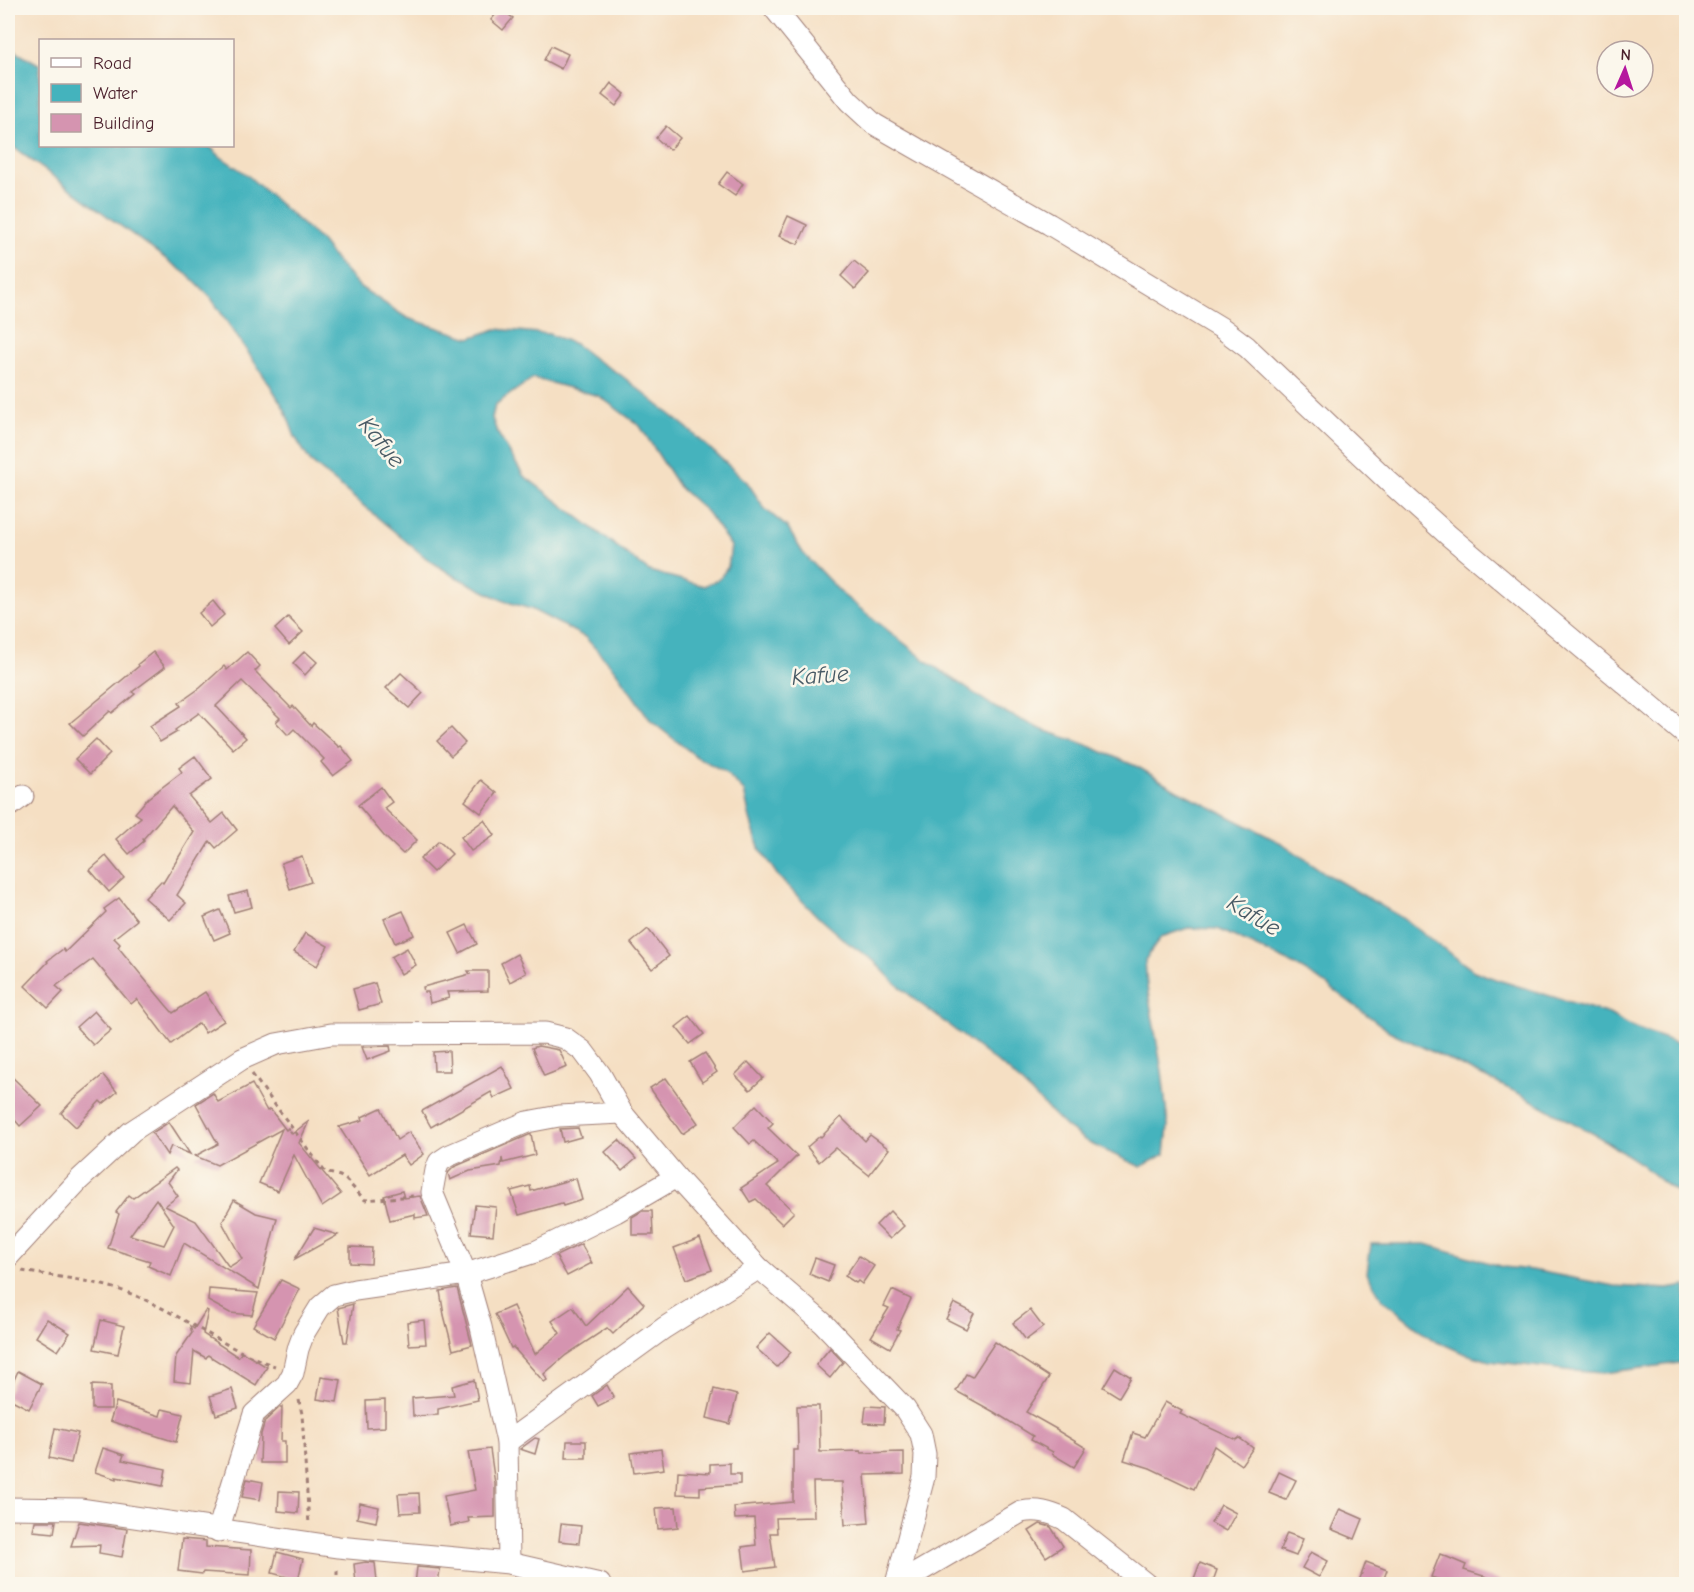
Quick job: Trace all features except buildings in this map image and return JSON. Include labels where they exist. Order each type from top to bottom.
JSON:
[{"type":"street","points":[[774,8],[849,101],[874,124],[1109,260],[1222,328],[1247,347],[1448,535],[1686,735]]},
{"type":"street","points":[[13,1264],[80,1179],[132,1131],[242,1059],[276,1044],[331,1035],[545,1033],[565,1038],[583,1051],[600,1074],[622,1113],[676,1177],[759,1268],[823,1323],[905,1409],[921,1434],[925,1454],[924,1477],[897,1584]]},
{"type":"street","points":[[509,1563],[507,1442],[481,1327],[466,1274],[432,1192],[436,1170],[440,1162],[448,1156],[527,1122],[559,1116],[622,1113]]},
{"type":"street","points":[[218,1531],[254,1414],[290,1378],[304,1333],[320,1307],[334,1295],[466,1274],[535,1252],[578,1232],[676,1177]]},
{"type":"street","points":[[507,1442],[664,1328],[759,1268]]},
{"type":"street","points":[[8,1508],[80,1509],[338,1547],[509,1563],[600,1584]]},
{"type":"street","points":[[897,1584],[1021,1512],[1036,1510],[1049,1512],[1064,1520],[1142,1583]]},
{"type":"path","points":[[242,1059],[319,1166],[325,1172],[346,1180],[361,1198],[369,1201],[432,1192]]},
{"type":"path","points":[[13,1264],[126,1292],[180,1317],[290,1378],[300,1401],[302,1414],[310,1543]]},
{"type":"water","name":"Kafue","points":[[8,46],[39,64],[39,147],[210,147],[246,174],[320,240],[360,287],[407,318],[470,338],[496,329],[549,334],[575,344],[621,375],[686,427],[747,482],[765,509],[787,527],[803,553],[843,595],[928,662],[996,708],[1043,730],[1082,743],[1138,767],[1177,790],[1283,844],[1325,873],[1402,918],[1474,971],[1609,1014],[1632,1027],[1686,1046],[1686,1198],[1663,1183],[1641,1164],[1596,1135],[1522,1095],[1389,1031],[1320,980],[1295,965],[1218,929],[1188,928],[1161,937],[1145,960],[1168,1126],[1165,1154],[1141,1167],[1089,1143],[1066,1127],[1011,1073],[917,1001],[874,961],[844,940],[819,918],[778,876],[759,848],[744,791],[724,771],[697,757],[651,721],[615,670],[585,637],[531,609],[504,601],[452,575],[426,558],[310,461],[295,437],[285,410],[270,385],[211,298],[189,276],[8,143]],"holes":[[[533,378],[599,396],[640,426],[679,487],[707,512],[731,546],[728,567],[719,579],[704,586],[649,571],[523,475],[497,432],[492,418],[495,405]]]},
{"type":"water","points":[[1371,1244],[1426,1244],[1503,1267],[1532,1270],[1614,1286],[1668,1289],[1686,1286],[1686,1362],[1604,1373],[1490,1361],[1463,1353],[1432,1339],[1382,1299],[1367,1273]]}]
